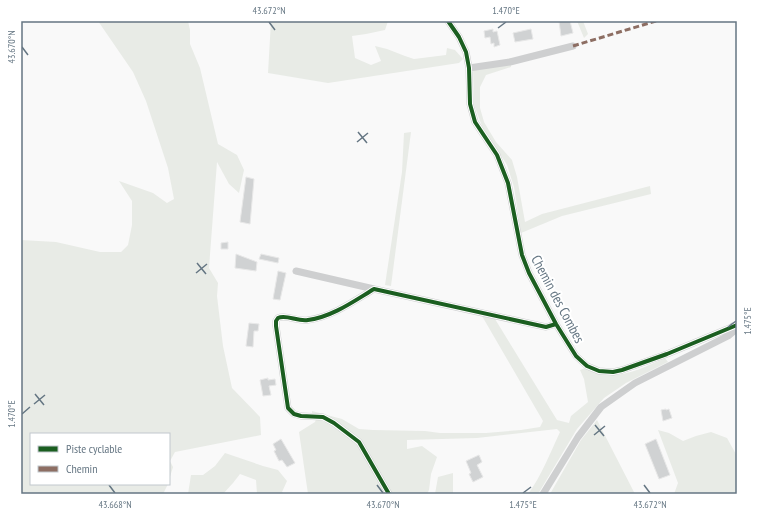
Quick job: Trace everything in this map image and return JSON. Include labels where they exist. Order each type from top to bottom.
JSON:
[{"type":"street","name":"Chemin des Combes","points":[[448,21],[466,52],[469,68],[470,104],[475,122],[503,168],[508,183],[522,255],[529,273],[556,324],[570,347],[581,361],[594,369],[606,372],[622,370],[634,367],[735,326]]},
{"type":"street","points":[[469,68],[510,62],[573,46]]},
{"type":"street","points":[[296,271],[546,327],[556,324]]},
{"type":"street","points":[[374,289],[334,312],[319,318],[299,321],[285,317],[278,318],[276,321],[276,326],[288,408],[294,414],[301,416],[323,417],[334,423],[359,442],[388,494]]},
{"type":"street","points":[[543,494],[578,437],[601,407],[635,383],[728,336],[734,331],[735,326]]},
{"type":"shaded area","points":[[98,21],[188,21],[190,30],[190,44],[200,68],[218,144],[237,155],[244,170],[239,193],[229,184],[217,162],[209,268],[218,283],[217,296],[223,346],[232,388],[260,417],[261,435],[175,452],[170,461],[170,433],[30,433],[30,485],[168,485],[163,494],[21,494],[21,240],[56,242],[100,252],[121,252],[128,245],[132,225],[132,201],[119,181],[153,193],[167,203],[174,199],[168,168],[146,101],[133,72]]},
{"type":"shaded area","points":[[271,21],[388,21],[385,30],[352,36],[355,58],[371,65],[381,61],[375,46],[414,59],[446,55],[447,48],[455,50],[463,59],[459,63],[328,83],[268,73]]},
{"type":"shaded area","points":[[577,21],[583,21],[588,34],[584,38]]},
{"type":"shaded area","points":[[511,58],[511,67],[486,75],[480,87],[480,108],[484,122],[496,142],[512,160],[517,177],[525,222],[542,214],[650,186],[651,194],[562,216],[521,233],[514,187],[507,165],[482,126],[474,105],[473,68]]},
{"type":"shaded area","points":[[411,132],[391,286],[385,285],[402,172],[404,133]]},
{"type":"shaded area","points":[[482,316],[495,319],[557,420],[569,423],[571,416],[588,402],[584,379],[580,370],[585,368],[599,374],[616,375],[625,374],[665,358],[668,362],[626,383],[604,398],[577,429],[538,494],[528,494],[542,472],[560,432],[557,429],[477,438],[407,440],[407,449],[422,446],[437,457],[431,474],[429,490],[427,494],[392,494],[362,441],[312,414],[312,411],[342,419],[359,429],[373,430],[425,431],[440,433],[486,433],[540,427],[543,421]]},
{"type":"shaded area","points":[[316,419],[332,424],[348,436],[363,451],[386,494],[308,494],[299,432],[315,422]]},
{"type":"shaded area","points":[[597,420],[635,494],[550,494],[581,440]]},
{"type":"shaded area","points":[[658,430],[669,433],[683,441],[711,432],[727,438],[737,456],[737,494],[674,494],[678,483]]},
{"type":"shaded area","points":[[225,453],[278,470],[287,481],[282,492],[284,494],[257,494],[256,480],[240,474],[223,494],[188,494],[191,475],[203,475],[215,466]]},
{"type":"shaded area","points":[[170,461],[173,467],[170,477]]},
{"type":"shaded area","points":[[453,473],[453,494],[435,494],[438,477]]},
{"type":"building","points":[[559,21],[570,21],[573,33],[561,36]]},
{"type":"building","points":[[493,29],[493,32],[497,31],[500,45],[494,47],[494,43],[491,44],[490,37],[485,38],[484,31]]},
{"type":"building","points":[[531,29],[533,39],[515,42],[513,33]]},
{"type":"building","points":[[246,177],[254,179],[250,224],[240,222]]},
{"type":"building","points":[[228,242],[228,249],[221,249],[221,243]]},
{"type":"building","points":[[236,254],[257,262],[256,271],[235,268]]},
{"type":"building","points":[[261,254],[279,258],[278,263],[259,259]]},
{"type":"building","points":[[278,271],[286,273],[280,300],[273,299]]},
{"type":"building","points":[[249,323],[259,324],[258,331],[254,331],[253,347],[246,346]]},
{"type":"building","points":[[268,378],[268,380],[275,379],[276,385],[269,386],[271,395],[263,396],[260,380]]},
{"type":"building","points":[[669,409],[672,418],[663,421],[661,410]]},
{"type":"building","points":[[281,439],[295,463],[287,467],[282,460],[279,461],[274,451],[276,450],[273,444]]},
{"type":"building","points":[[656,439],[670,475],[659,479],[645,444]]},
{"type":"building","points":[[479,455],[482,462],[477,465],[483,477],[473,482],[469,474],[471,473],[466,461]]},
{"type":"marked path","points":[[573,46],[656,21]]},
{"type":"cycle path","points":[[448,21],[459,37],[466,52],[469,68],[470,104],[475,122],[497,155],[508,183],[522,255],[529,273],[556,324],[576,356],[587,366],[599,371],[613,372],[667,354],[737,325]]},
{"type":"cycle path","points":[[389,494],[359,442],[334,423],[323,417],[301,416],[294,414],[288,408],[276,326],[276,321],[278,318],[285,317],[304,320],[326,316],[374,289],[546,327],[556,324]]}]
